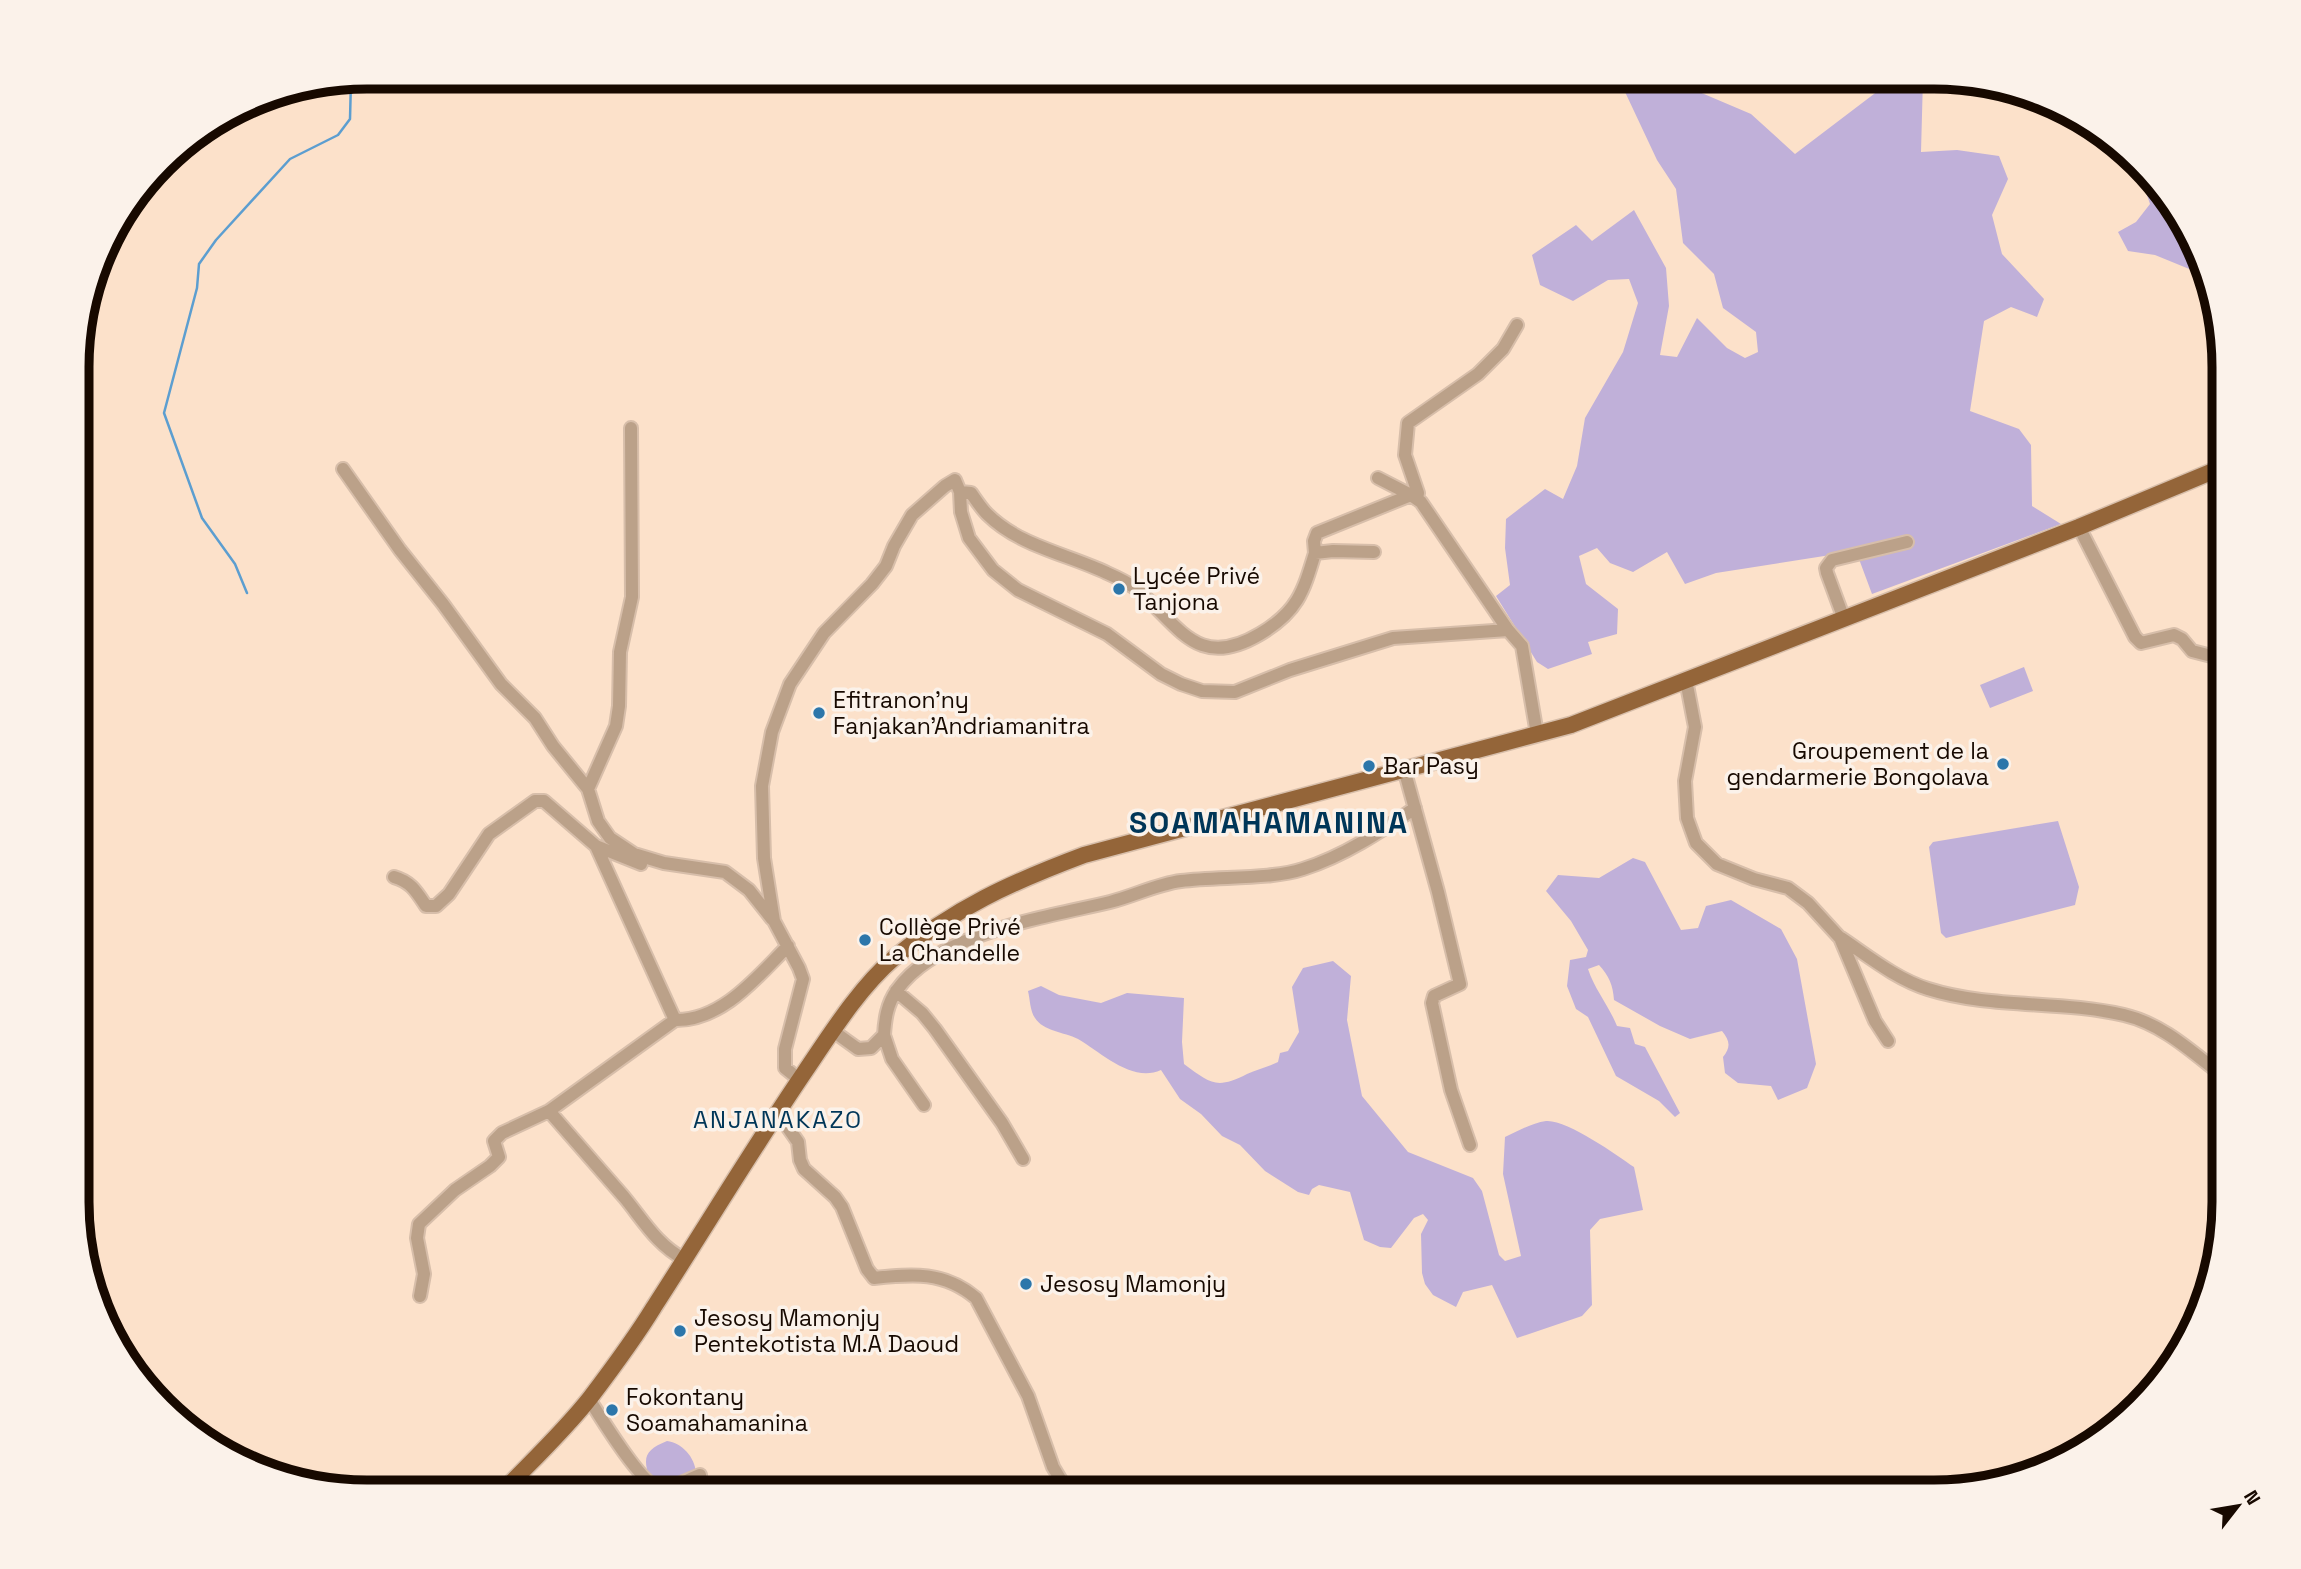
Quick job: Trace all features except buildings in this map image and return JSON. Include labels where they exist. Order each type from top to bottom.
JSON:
[{"type":"main road","points":[[514,1480],[589,1399],[653,1309],[778,1112],[862,993],[893,959],[975,901],[1018,880],[1084,855],[1571,725],[2080,527],[2212,472]]},
{"type":"street","points":[[960,492],[971,493],[988,515],[1025,541],[1104,571],[1133,587],[1186,637],[1209,648],[1227,649],[1242,645],[1268,629],[1297,603],[1315,553],[1314,541],[1317,533],[1414,497],[1418,493],[1405,455],[1408,424],[1478,374],[1503,349],[1517,325]]},
{"type":"street","points":[[588,789],[616,726],[620,652],[632,597],[631,428]]},
{"type":"street","points":[[343,469],[501,684],[535,718],[553,746],[588,789],[598,821],[610,838],[634,854],[664,863],[725,872],[749,890],[774,921],[803,979],[785,1049],[785,1068],[800,1080]]},
{"type":"street","points":[[1378,478],[1414,497],[1435,520],[1508,630],[1522,646],[1537,734]]},
{"type":"street","points":[[774,921],[764,858],[762,786],[772,732],[790,684],[824,633],[873,584],[886,566],[912,515],[955,480],[969,538],[992,570],[1018,590],[1107,634],[1161,674],[1202,691],[1235,692],[1290,670],[1392,638],[1508,630]]},
{"type":"street","points":[[2080,527],[2134,637],[2141,643],[2174,635],[2182,639],[2192,651],[2212,656]]},
{"type":"street","points":[[1844,619],[1827,573],[1826,568],[1832,560],[1907,542]]},
{"type":"street","points":[[1315,553],[1374,552]]},
{"type":"street","points":[[1686,680],[1695,727],[1685,781],[1686,818],[1696,844],[1717,864],[1754,879],[1788,888],[1808,903],[1840,938],[1895,974],[1927,989],[1978,1000],[2126,1015],[2165,1032],[2212,1067]]},
{"type":"street","points":[[1404,769],[1460,984],[1434,996],[1432,1003],[1451,1090],[1470,1144]]},
{"type":"street","points":[[394,877],[414,888],[426,906],[436,906],[449,894],[489,834],[535,801],[544,801],[596,846],[644,865],[664,863]]},
{"type":"street","points":[[924,1105],[892,1059],[884,1035],[885,1017],[896,992],[906,979],[930,961],[961,944],[1023,920],[1116,901],[1178,881],[1303,869],[1359,845],[1415,808]]},
{"type":"street","points":[[596,846],[675,1020]]},
{"type":"street","points":[[1840,938],[1875,1021],[1888,1041]]},
{"type":"street","points":[[420,1296],[424,1273],[417,1238],[419,1224],[455,1190],[499,1157],[494,1141],[502,1133],[549,1111],[675,1020],[700,1017],[744,990],[788,946]]},
{"type":"street","points":[[896,992],[922,1013],[935,1029],[1002,1123],[1023,1159]]},
{"type":"street","points":[[833,1031],[858,1049],[871,1048],[884,1035]]},
{"type":"street","points":[[549,1111],[655,1237],[668,1251],[684,1259]]},
{"type":"street","points":[[778,1112],[798,1142],[804,1169],[835,1196],[842,1208],[867,1269],[874,1278],[935,1276],[966,1289],[976,1298],[1028,1396],[1052,1467],[1060,1480]]},
{"type":"street","points":[[589,1399],[647,1480]]},
{"type":"street","points":[[688,1480],[700,1475]]},
{"type":"shaded area","points":[[1624,89],[1692,89],[1751,114],[1795,154],[1881,89],[1923,89],[1921,152],[1957,150],[1999,156],[2008,179],[1992,215],[2002,254],[2044,299],[2037,317],[2011,307],[1984,321],[1970,411],[2019,429],[2031,445],[2032,506],[2061,524],[1872,594],[1856,551],[1716,573],[1685,584],[1667,552],[1633,572],[1610,563],[1597,548],[1579,556],[1586,584],[1618,609],[1617,634],[1588,642],[1592,654],[1548,669],[1537,662],[1496,596],[1510,585],[1505,548],[1506,519],[1545,489],[1563,499],[1577,466],[1585,418],[1623,352],[1638,303],[1629,279],[1608,280],[1573,301],[1540,285],[1532,255],[1576,225],[1592,241],[1634,210],[1666,268],[1669,306],[1660,355],[1677,357],[1697,318],[1727,348],[1745,358],[1758,352],[1756,332],[1723,308],[1714,274],[1683,243],[1676,189],[1657,160]]},
{"type":"shaded area","points":[[2144,185],[2174,228],[2195,271],[2155,255],[2128,251],[2118,232],[2136,222],[2150,204]]},
{"type":"shaded area","points":[[2024,667],[2033,691],[1990,708],[1980,685]]},
{"type":"shaded area","points":[[2058,821],[2079,887],[2075,905],[1946,938],[1941,933],[1929,847],[1933,842]]},
{"type":"shaded area","points":[[1633,858],[1645,862],[1681,930],[1698,928],[1706,906],[1731,900],[1781,929],[1797,959],[1816,1064],[1807,1088],[1778,1100],[1771,1086],[1738,1083],[1725,1073],[1723,1057],[1728,1044],[1722,1031],[1690,1039],[1660,1026],[1614,1000],[1610,981],[1599,965],[1588,969],[1594,984],[1617,1026],[1630,1028],[1635,1044],[1645,1047],[1680,1113],[1675,1117],[1659,1101],[1616,1076],[1588,1017],[1576,1009],[1567,986],[1570,960],[1586,957],[1588,950],[1571,921],[1546,891],[1558,875],[1599,878]]},
{"type":"shaded area","points":[[1333,961],[1351,976],[1347,1020],[1362,1096],[1408,1152],[1473,1178],[1482,1191],[1499,1255],[1505,1261],[1521,1256],[1503,1174],[1505,1137],[1546,1121],[1555,1122],[1591,1139],[1634,1167],[1643,1210],[1600,1219],[1590,1230],[1592,1305],[1582,1316],[1517,1338],[1492,1285],[1463,1292],[1456,1307],[1433,1295],[1425,1284],[1422,1273],[1421,1234],[1428,1220],[1423,1214],[1414,1218],[1391,1248],[1380,1247],[1364,1240],[1350,1192],[1319,1185],[1312,1189],[1309,1195],[1298,1192],[1265,1171],[1240,1145],[1222,1136],[1201,1114],[1180,1099],[1161,1070],[1139,1073],[1128,1070],[1078,1039],[1043,1026],[1033,1015],[1028,991],[1041,986],[1059,995],[1101,1003],[1127,993],[1184,998],[1184,1064],[1207,1080],[1220,1083],[1278,1062],[1280,1053],[1288,1051],[1299,1032],[1292,987],[1303,968]]},
{"type":"shaded area","points":[[667,1441],[678,1445],[687,1452],[696,1473],[679,1480],[655,1480],[649,1476],[646,1458],[655,1447]]},
{"type":"waterway","points":[[247,593],[235,564],[202,518],[164,413],[197,288],[199,264],[216,240],[290,159],[338,135],[350,119],[351,90]]},
{"type":"place","name":"Lycée Privé Tanjona","points":[[1119,589]]},
{"type":"place","name":"Efitranon'ny Fanjakan'Andriamanitra","points":[[819,713]]},
{"type":"place","name":"Groupement de la gendarmerie Bongolava","points":[[2003,764]]},
{"type":"place","name":"Bar Pasy","points":[[1369,766]]},
{"type":"place","name":"Collège Privé La Chandelle","points":[[865,940]]},
{"type":"place","name":"Jesosy Mamonjy","points":[[1026,1284]]},
{"type":"place","name":"Jesosy Mamonjy Pentekotista M.A Daoud","points":[[680,1331]]},
{"type":"place","name":"Fokontany Soamahamanina","points":[[612,1410]]},
{"type":"district","name":"SOAMAHAMANINA","points":[[1269,822]]},
{"type":"district","name":"ANJANAKAZO","points":[[778,1119]]}]
